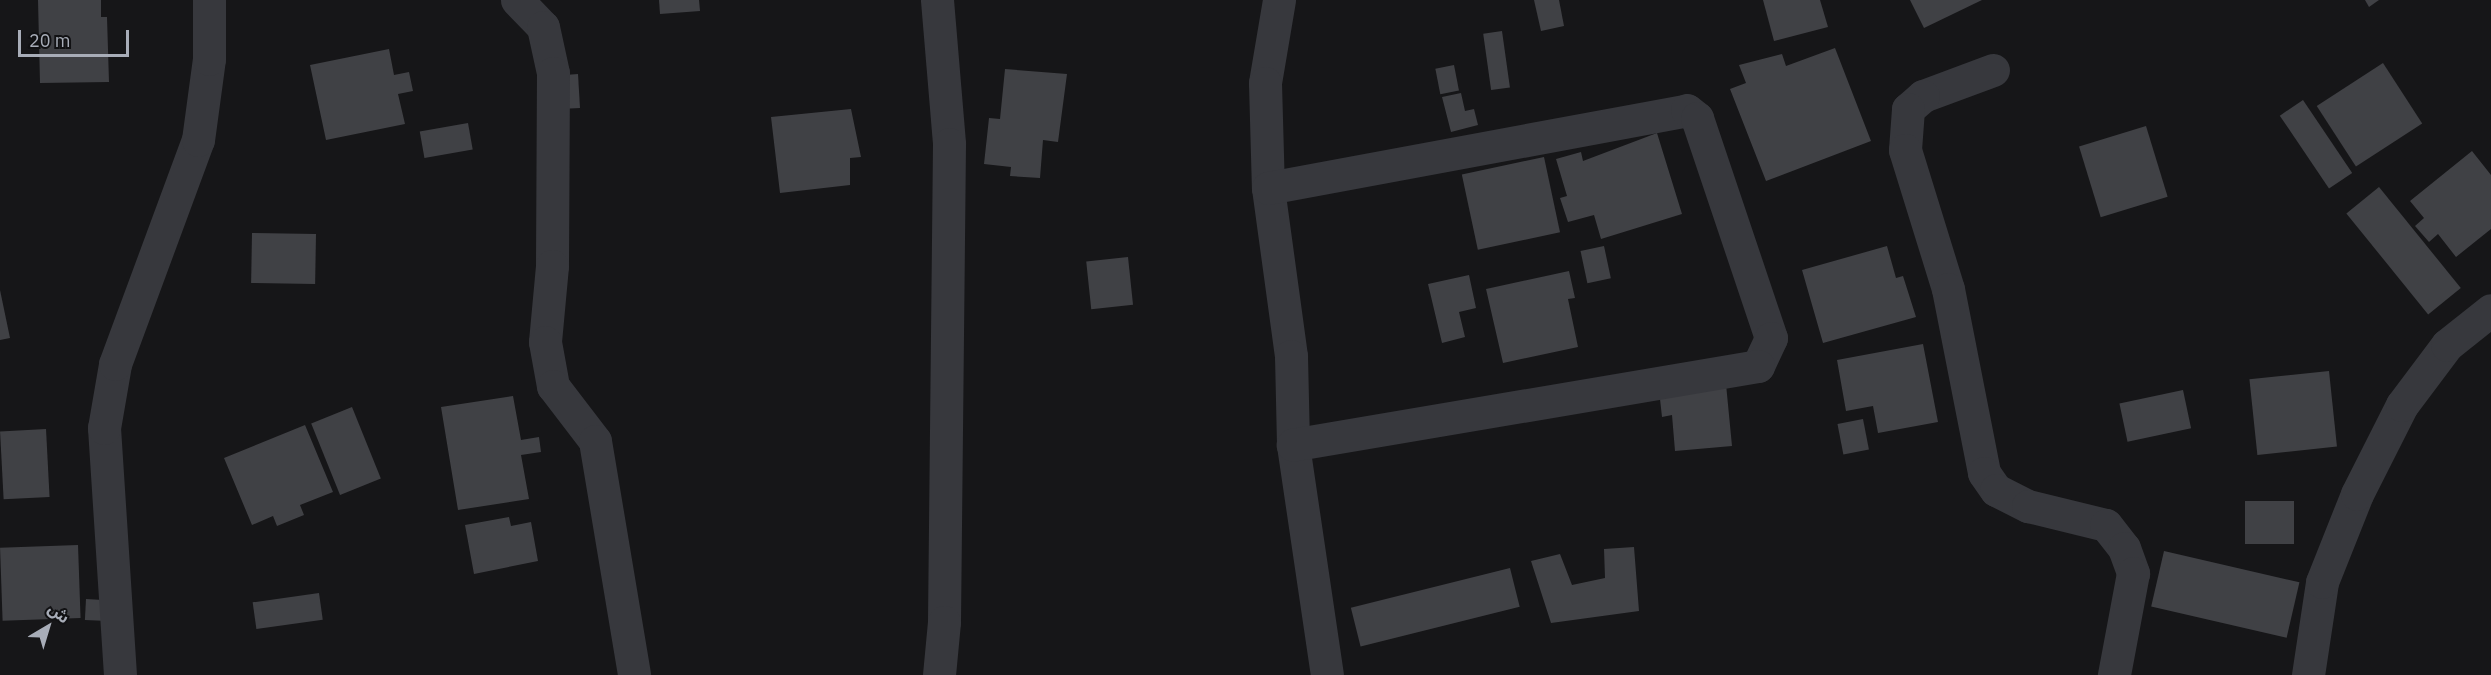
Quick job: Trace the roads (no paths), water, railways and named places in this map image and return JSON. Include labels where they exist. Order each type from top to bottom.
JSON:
[{"type":"street","points":[[120,675],[104,428],[115,364],[198,140],[209,60],[209,0]]},
{"type":"street","points":[[517,0],[543,27],[553,73],[552,266],[545,342],[553,386],[595,441],[634,675]]},
{"type":"street","points":[[937,0],[949,144],[944,622],[939,675]]},
{"type":"street","points":[[1279,0],[1265,83],[1268,188],[1291,356],[1293,445],[1327,675]]},
{"type":"street","points":[[1993,70],[1923,96],[1908,109],[1905,150],[1948,289],[1984,473],[1996,490],[2028,506],[2106,525],[2124,548],[2133,573],[2114,675]]},
{"type":"street","points":[[1268,188],[1687,110],[1697,118],[1771,339],[1758,366],[1293,445]]},
{"type":"street","points":[[2308,675],[2322,582],[2357,494],[2402,405],[2447,345],[2491,310]]}]
